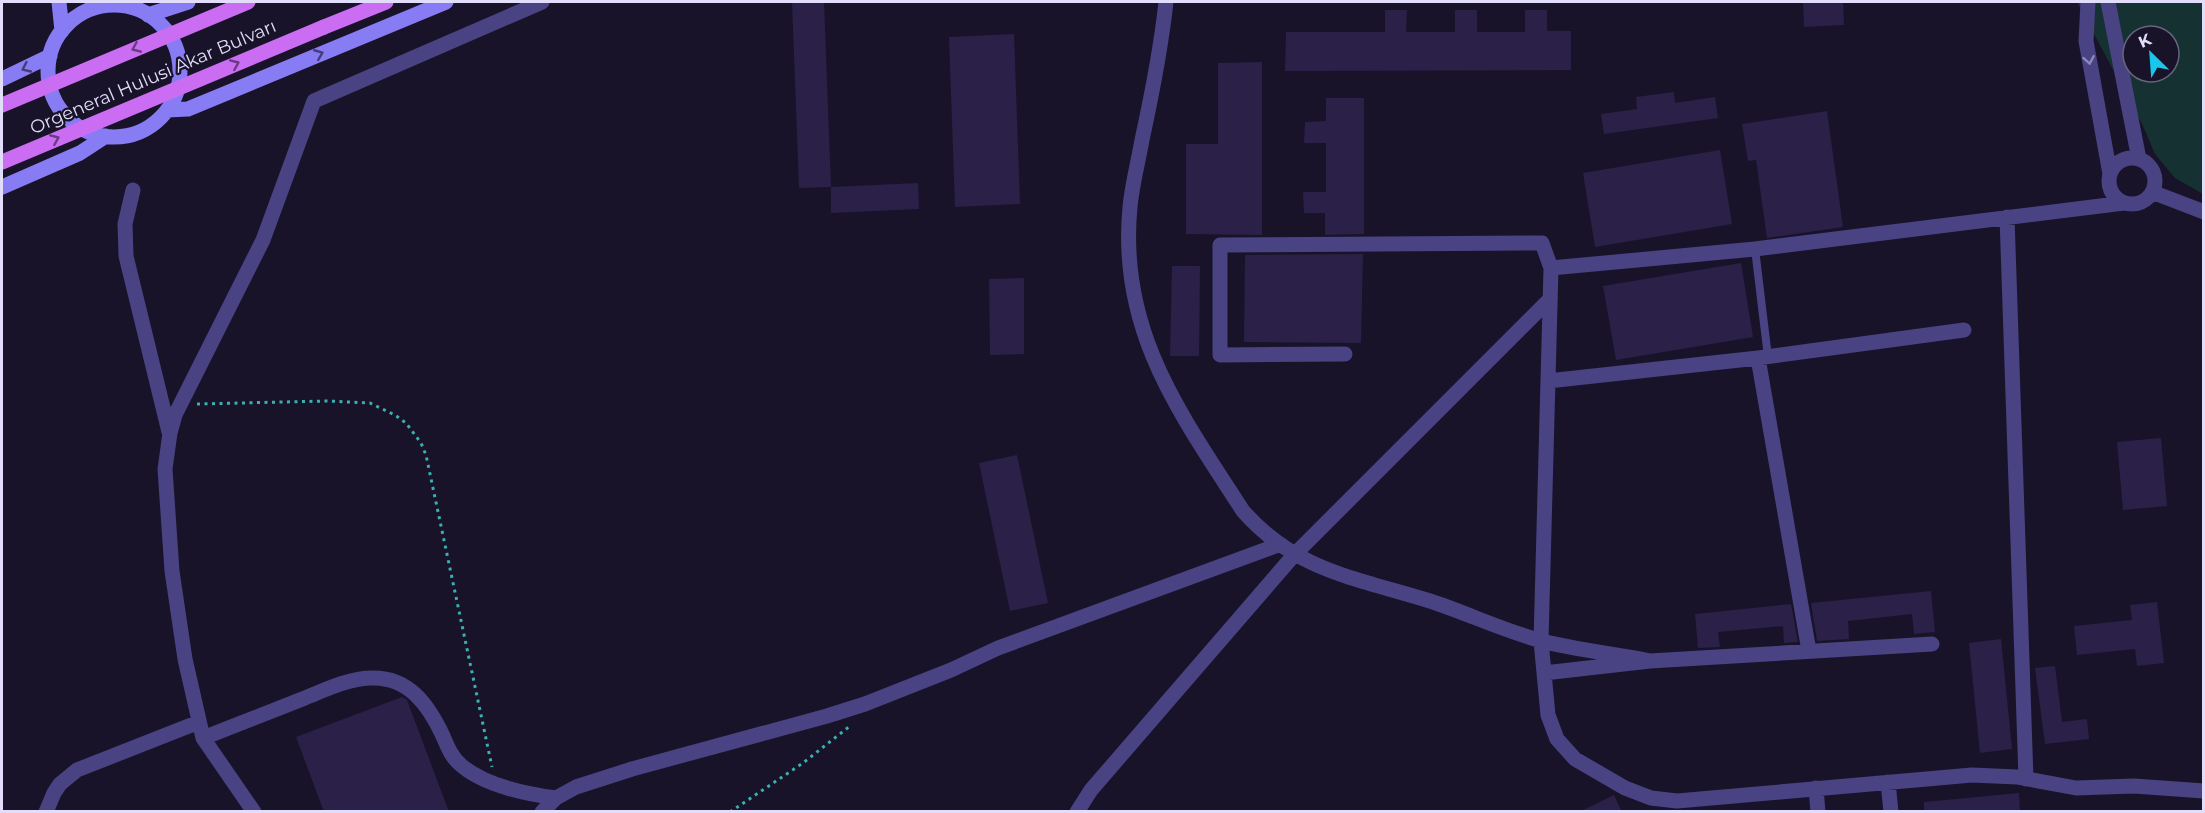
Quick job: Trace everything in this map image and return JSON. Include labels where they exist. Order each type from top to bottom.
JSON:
[{"type":"main road","name":"Orgeneral Hulusi Akar Bulvarı","points":[[2,105],[248,2]]},
{"type":"main road","name":"Orgeneral Hulusi Akar Bulvarı","points":[[2,162],[386,2]]},
{"type":"street","points":[[59,2],[62,31]]},
{"type":"street","points":[[139,8],[168,33],[175,45],[179,58],[178,86],[174,99],[167,110],[146,129],[120,137],[106,136],[80,127],[60,109],[50,84],[50,56],[62,31],[83,14],[95,8],[109,6],[139,8],[188,2]]},
{"type":"street","points":[[167,110],[188,109],[446,2]]},
{"type":"street","points":[[254,812],[203,738],[184,659],[171,562],[165,469],[170,433],[180,405],[263,240],[314,101],[542,2]]},
{"type":"street","points":[[1166,2],[1159,56],[1130,206],[1129,252],[1135,304],[1154,362],[1179,412],[1243,511],[1278,545],[1320,568],[1436,603],[1541,641],[1650,661]]},
{"type":"street","points":[[2088,2],[2086,41],[2110,174]]},
{"type":"street","points":[[2108,2],[2139,159]]},
{"type":"street","points":[[2,79],[50,56]]},
{"type":"street","points":[[2,187],[80,153],[106,136]]},
{"type":"street","points":[[1551,268],[1755,249],[2139,203],[2152,192],[2155,181],[2151,167],[2139,159],[2132,158],[2118,162],[2110,174],[2108,181],[2113,195],[2124,203]]},
{"type":"street","points":[[133,190],[125,224],[126,256],[170,433]]},
{"type":"street","points":[[2152,192],[2204,212]]},
{"type":"street","points":[[2007,217],[2026,779]]},
{"type":"street","points":[[1345,354],[1220,355],[1220,245],[1542,243],[1551,268],[1541,641],[1548,715],[1554,733],[1565,750],[1580,763],[1625,788],[1651,798],[1677,801],[1972,775],[2026,779],[2076,788],[2134,786],[2204,791]]},
{"type":"street","points":[[1077,812],[1091,790],[1294,555],[1550,299]]},
{"type":"street","points":[[1548,381],[1763,358],[1964,330]]},
{"type":"street","points":[[1763,358],[1809,651]]},
{"type":"street","points":[[542,812],[556,798],[576,787],[632,769],[865,704],[951,670],[998,648],[1278,545]]},
{"type":"street","points":[[1544,673],[1650,661],[1932,644]]},
{"type":"street","points":[[203,738],[345,683],[371,678],[384,679],[402,684],[418,695],[454,758],[469,771],[515,791],[556,798]]},
{"type":"street","points":[[46,812],[54,793],[68,776],[77,770],[199,722]]},
{"type":"street","points":[[1888,782],[1891,812]]},
{"type":"street","points":[[1816,789],[1818,812]]},
{"type":"street","points":[[1063,812],[1091,790]]},
{"type":"street","points":[[1664,812],[1677,801]]},
{"type":"lane","points":[[1755,249],[1763,358]]},
{"type":"path","points":[[180,405],[327,401],[370,403],[395,414],[414,433],[426,455],[496,784]]},
{"type":"path","points":[[730,812],[803,763],[855,722]]},
{"type":"green space","points":[[2077,2],[2203,2],[2203,194],[2175,178],[2155,154],[2143,126]]},
{"type":"building","points":[[792,2],[824,2],[831,187],[799,188]]},
{"type":"building","points":[[1803,2],[1843,2],[1844,25],[1804,27]]},
{"type":"building","points":[[1385,10],[1407,10],[1406,32],[1455,32],[1455,10],[1477,10],[1477,32],[1525,32],[1525,10],[1547,10],[1547,31],[1571,31],[1571,70],[1285,71],[1286,32],[1385,32]]},
{"type":"building","points":[[1014,34],[1020,204],[955,207],[949,37]]},
{"type":"building","points":[[1262,62],[1262,235],[1186,234],[1186,144],[1218,144],[1218,63]]},
{"type":"building","points":[[1674,92],[1675,103],[1715,97],[1718,118],[1604,134],[1601,114],[1637,109],[1636,97]]},
{"type":"building","points":[[1326,98],[1364,98],[1364,234],[1325,235],[1325,213],[1304,213],[1303,192],[1326,192],[1326,143],[1304,143],[1305,122],[1326,121]]},
{"type":"building","points":[[1827,111],[1843,227],[1767,238],[1756,160],[1748,161],[1742,124]]},
{"type":"building","points":[[1720,150],[1732,224],[1595,247],[1583,173]]},
{"type":"building","points":[[918,183],[919,209],[831,213],[831,187]]},
{"type":"building","points":[[1363,254],[1361,343],[1244,342],[1245,255]]},
{"type":"building","points":[[1741,263],[1753,337],[1616,360],[1603,286]]},
{"type":"building","points":[[1172,266],[1200,266],[1199,356],[1170,356]]},
{"type":"building","points":[[1024,278],[1024,354],[990,355],[989,279]]},
{"type":"building","points":[[2161,438],[2167,506],[2123,510],[2117,442]]},
{"type":"building","points":[[1017,455],[1048,603],[1010,611],[979,463]]},
{"type":"building","points":[[1931,591],[1935,632],[1914,634],[1912,614],[1848,621],[1849,639],[1817,641],[1811,603]]},
{"type":"building","points":[[2157,602],[2164,663],[2137,666],[2135,649],[2077,655],[2074,626],[2132,620],[2130,605]]},
{"type":"building","points":[[1791,604],[1798,642],[1784,643],[1783,626],[1718,632],[1720,647],[1698,648],[1695,614]]},
{"type":"building","points":[[2001,639],[2012,749],[1980,753],[1969,643]]},
{"type":"building","points":[[2055,666],[2062,722],[2087,719],[2089,739],[2045,744],[2035,668]]},
{"type":"building","points":[[402,697],[407,700],[449,812],[324,812],[296,737]]},
{"type":"building","points":[[2019,793],[2020,812],[1924,812],[1924,802]]},
{"type":"building","points":[[1614,795],[1622,812],[1579,812]]}]
